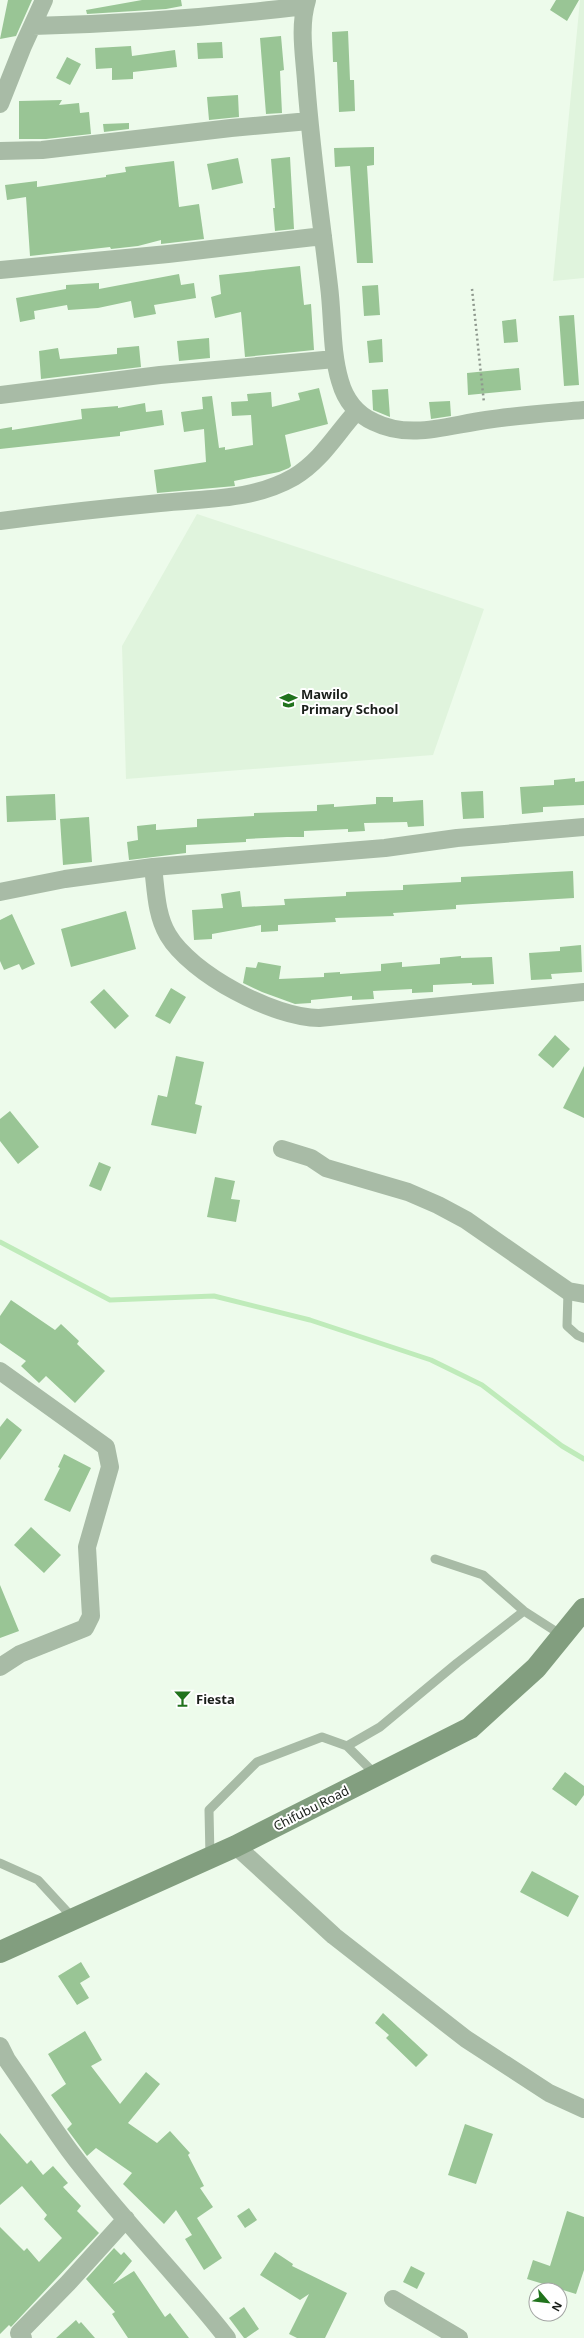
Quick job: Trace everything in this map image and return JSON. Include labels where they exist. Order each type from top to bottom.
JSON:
[{"type":"main road","name":"Chifubu Road","points":[[0,1952],[210,1856],[236,1846],[470,1728],[536,1668],[584,1609]]},
{"type":"street","points":[[0,104],[7,68],[32,26],[44,0]]},
{"type":"street","points":[[32,26],[98,24],[229,15],[306,3],[302,28],[309,121],[323,236],[335,359],[340,382],[356,412],[374,423],[395,429],[412,431],[430,430],[486,420],[584,410]]},
{"type":"street","points":[[0,151],[42,150],[230,128],[309,121]]},
{"type":"street","points":[[0,270],[168,254],[323,236]]},
{"type":"street","points":[[0,395],[160,375],[335,359]]},
{"type":"street","points":[[0,520],[163,503],[219,499],[267,489],[293,478],[308,468],[322,455],[356,412]]},
{"type":"street","points":[[0,892],[65,879],[152,867],[385,848],[457,838],[584,827]]},
{"type":"street","points":[[152,867],[158,912],[168,934],[179,951],[195,966],[221,983],[294,1016],[319,1018],[584,992]]},
{"type":"street","points":[[282,1149],[311,1158],[326,1168],[408,1192],[438,1205],[466,1220],[576,1293]]},
{"type":"street","points":[[0,1371],[106,1447],[110,1467],[87,1547],[91,1616],[85,1628],[20,1654],[0,1667]]},
{"type":"street","points":[[236,1846],[334,1936],[466,2039],[548,2093],[584,2109]]},
{"type":"street","points":[[0,2046],[69,2151],[126,2219],[190,2290],[227,2338]]},
{"type":"street","points":[[19,2336],[126,2219]]},
{"type":"street","points":[[393,2299],[459,2338]]},
{"type":"lane","points":[[576,1293],[567,1326],[577,1335],[584,1338]]},
{"type":"lane","points":[[435,1559],[483,1575],[524,1611],[563,1636]]},
{"type":"lane","points":[[347,1746],[380,1728],[457,1663],[524,1611]]},
{"type":"lane","points":[[210,1856],[210,1810],[257,1762],[322,1737],[347,1746],[376,1775]]},
{"type":"lane","points":[[0,1863],[38,1880],[73,1918]]},
{"type":"path","points":[[472,289],[486,420]]},
{"type":"shaded area","points":[[580,0],[584,0],[584,278],[553,281]]},
{"type":"shaded area","name":"Mawilo Primary School","points":[[197,514],[484,609],[433,755],[126,779],[122,646]]},
{"type":"building","points":[[8,0],[32,0],[16,36],[0,39]]},
{"type":"building","points":[[142,0],[181,0],[182,6],[166,9],[87,14],[86,10]]},
{"type":"building","points":[[556,0],[579,0],[567,21],[550,10]]},
{"type":"building","points":[[348,31],[350,80],[354,80],[355,111],[339,112],[337,62],[333,62],[332,32]]},
{"type":"building","points":[[281,36],[284,70],[280,71],[282,113],[266,114],[260,38]]},
{"type":"building","points":[[222,42],[223,58],[198,59],[197,43]]},
{"type":"building","points":[[131,46],[132,56],[175,50],[177,67],[133,72],[133,79],[112,80],[112,68],[96,69],[95,48]]},
{"type":"building","points":[[67,57],[81,64],[70,85],[56,78]]},
{"type":"building","points":[[238,95],[239,117],[209,120],[207,97]]},
{"type":"building","points":[[62,100],[59,105],[79,103],[80,113],[89,112],[91,134],[46,139],[19,139],[19,101]]},
{"type":"building","points":[[129,123],[129,129],[104,132],[103,124]]},
{"type":"building","points":[[374,147],[374,165],[367,166],[373,263],[357,263],[350,166],[335,167],[334,148]]},
{"type":"building","points":[[290,157],[294,229],[275,231],[273,208],[275,208],[271,159]]},
{"type":"building","points":[[238,158],[243,183],[212,190],[207,164]]},
{"type":"building","points":[[174,161],[179,207],[199,204],[204,239],[161,244],[161,240],[138,246],[111,249],[110,247],[30,256],[26,197],[7,200],[5,185],[37,181],[37,187],[106,177],[106,175],[126,172],[125,167]]},
{"type":"building","points":[[300,266],[304,305],[311,304],[314,350],[245,357],[241,312],[215,318],[211,297],[221,294],[219,275]]},
{"type":"building","points":[[179,274],[181,285],[194,283],[196,298],[154,305],[156,314],[134,318],[131,301],[98,308],[68,310],[67,305],[34,311],[35,319],[20,322],[16,298],[66,289],[66,285],[99,283],[99,289]]},
{"type":"building","points":[[378,285],[380,315],[364,316],[362,286]]},
{"type":"building","points":[[574,315],[579,385],[564,386],[559,316]]},
{"type":"building","points":[[516,319],[518,342],[504,343],[502,321]]},
{"type":"building","points":[[209,338],[210,358],[179,361],[177,341]]},
{"type":"building","points":[[382,339],[383,362],[369,363],[367,341]]},
{"type":"building","points":[[139,346],[141,367],[41,379],[39,351],[58,348],[60,359],[117,354],[117,348]]},
{"type":"building","points":[[519,368],[521,390],[468,395],[467,373]]},
{"type":"building","points":[[319,388],[328,424],[285,435],[291,466],[289,468],[279,472],[234,481],[235,486],[157,493],[154,470],[206,462],[204,429],[184,432],[181,412],[203,409],[202,397],[212,396],[219,448],[225,447],[225,450],[253,445],[251,415],[232,416],[231,402],[248,401],[247,394],[271,392],[272,407],[300,400],[298,393]]},
{"type":"building","points":[[388,389],[390,417],[373,410],[372,390]]},
{"type":"building","points":[[450,401],[451,416],[431,419],[429,402]]},
{"type":"building","points":[[145,403],[146,412],[162,410],[164,425],[120,432],[120,436],[0,449],[0,429],[12,427],[12,430],[82,419],[81,409],[118,406],[118,408]]},
{"type":"building","points":[[575,778],[575,782],[584,781],[584,805],[543,807],[543,812],[522,814],[520,787],[554,785],[554,780]]},
{"type":"building","points":[[483,791],[484,818],[463,819],[461,792]]},
{"type":"building","points":[[55,794],[56,820],[7,822],[6,796]]},
{"type":"building","points":[[376,797],[393,797],[393,802],[423,800],[424,826],[408,827],[407,822],[364,823],[365,831],[348,832],[348,829],[304,831],[304,837],[246,839],[246,842],[186,845],[186,853],[129,860],[127,842],[138,840],[137,826],[156,824],[156,830],[197,827],[197,819],[254,816],[254,813],[317,811],[317,805],[334,804],[334,807],[376,804]]},
{"type":"building","points":[[89,817],[92,862],[63,865],[60,819]]},
{"type":"building","points":[[573,871],[574,898],[456,905],[456,909],[393,913],[394,916],[335,918],[336,922],[278,925],[278,931],[261,932],[261,925],[212,934],[212,939],[194,940],[192,910],[223,908],[221,894],[240,891],[242,907],[285,905],[284,899],[346,896],[346,892],[403,890],[403,885],[461,882],[461,877]]},
{"type":"building","points":[[126,911],[136,949],[71,967],[61,929]]},
{"type":"building","points":[[12,914],[35,964],[22,970],[19,964],[4,970],[0,961],[0,920]]},
{"type":"building","points":[[581,945],[582,972],[551,974],[552,979],[531,980],[529,953],[560,951],[560,947]]},
{"type":"building","points":[[461,956],[461,958],[492,957],[494,984],[472,985],[472,983],[433,985],[433,992],[412,993],[412,989],[373,991],[374,999],[352,1000],[352,996],[311,1000],[311,1003],[295,1004],[262,992],[243,983],[246,967],[256,968],[258,962],[281,966],[279,979],[324,977],[324,973],[340,972],[340,974],[381,971],[381,964],[402,962],[402,967],[440,964],[440,958]]},
{"type":"building","points":[[171,988],[186,997],[170,1024],[155,1016]]},
{"type":"building","points":[[104,989],[129,1016],[115,1029],[90,1002]]},
{"type":"building","points":[[555,1035],[570,1049],[553,1068],[538,1055]]},
{"type":"building","points":[[176,1056],[204,1062],[195,1104],[202,1106],[196,1134],[151,1125],[158,1095],[167,1097]]},
{"type":"building","points":[[584,1066],[584,1118],[563,1108]]},
{"type":"building","points":[[10,1111],[39,1147],[18,1164],[0,1141],[0,1119]]},
{"type":"building","points":[[99,1162],[111,1167],[101,1191],[89,1186]]},
{"type":"building","points":[[215,1177],[235,1181],[231,1199],[240,1200],[236,1222],[207,1217]]},
{"type":"building","points":[[11,1300],[55,1330],[61,1324],[79,1341],[77,1344],[105,1371],[75,1403],[46,1376],[39,1383],[21,1366],[26,1361],[0,1343],[0,1316]]},
{"type":"building","points":[[7,1418],[22,1430],[0,1460],[0,1427]]},
{"type":"building","points":[[64,1454],[91,1468],[70,1512],[44,1500],[60,1468],[58,1467]]},
{"type":"building","points":[[31,1527],[61,1555],[44,1573],[14,1545]]},
{"type":"building","points":[[0,1585],[19,1631],[0,1638]]},
{"type":"building","points":[[565,1772],[584,1786],[584,1795],[576,1806],[552,1789]]},
{"type":"building","points":[[532,1871],[579,1896],[568,1917],[520,1892]]},
{"type":"building","points":[[81,1962],[90,1977],[80,1983],[89,1998],[77,2005],[58,1976]]},
{"type":"building","points":[[383,2013],[428,2055],[416,2067],[386,2038],[389,2035],[375,2023]]},
{"type":"building","points":[[85,2031],[102,2060],[91,2066],[120,2104],[146,2072],[160,2084],[128,2123],[157,2143],[170,2131],[190,2153],[188,2155],[204,2186],[200,2188],[213,2207],[197,2218],[222,2258],[204,2270],[185,2239],[192,2235],[176,2210],[164,2224],[123,2184],[132,2173],[96,2148],[87,2156],[67,2129],[72,2124],[51,2095],[66,2084],[48,2054]]},
{"type":"building","points":[[465,2124],[493,2134],[476,2184],[448,2175]]},
{"type":"building","points":[[0,2133],[27,2164],[31,2160],[43,2175],[53,2166],[68,2183],[63,2187],[81,2206],[77,2211],[99,2233],[11,2327],[9,2325],[0,2334],[0,2227],[24,2251],[27,2248],[39,2262],[62,2238],[44,2219],[47,2215],[22,2186],[0,2205]]},
{"type":"building","points":[[249,2208],[257,2220],[245,2228],[237,2216]]},
{"type":"building","points":[[567,2211],[584,2217],[584,2270],[576,2294],[568,2292],[568,2282],[537,2282],[527,2279],[533,2260],[550,2266]]},
{"type":"building","points":[[114,2248],[121,2255],[124,2252],[132,2261],[113,2284],[134,2271],[165,2317],[170,2313],[189,2338],[128,2338],[112,2314],[115,2312],[86,2279]]},
{"type":"building","points":[[275,2252],[293,2264],[292,2266],[347,2293],[325,2338],[297,2338],[289,2334],[309,2294],[300,2300],[260,2275]]},
{"type":"building","points":[[411,2266],[425,2273],[417,2289],[403,2282]]},
{"type":"building","points":[[244,2307],[259,2329],[246,2338],[244,2338],[229,2318]]},
{"type":"building","points":[[76,2320],[79,2324],[81,2322],[95,2338],[56,2338]]},
{"type":"waterway","points":[[0,1242],[110,1300],[214,1296],[310,1320],[431,1360],[482,1385],[562,1446],[584,1459]]},
{"type":"place","name":"Mawilo Primary School","points":[[288,701]]},
{"type":"place","name":"Fiesta","points":[[183,1699]]}]
